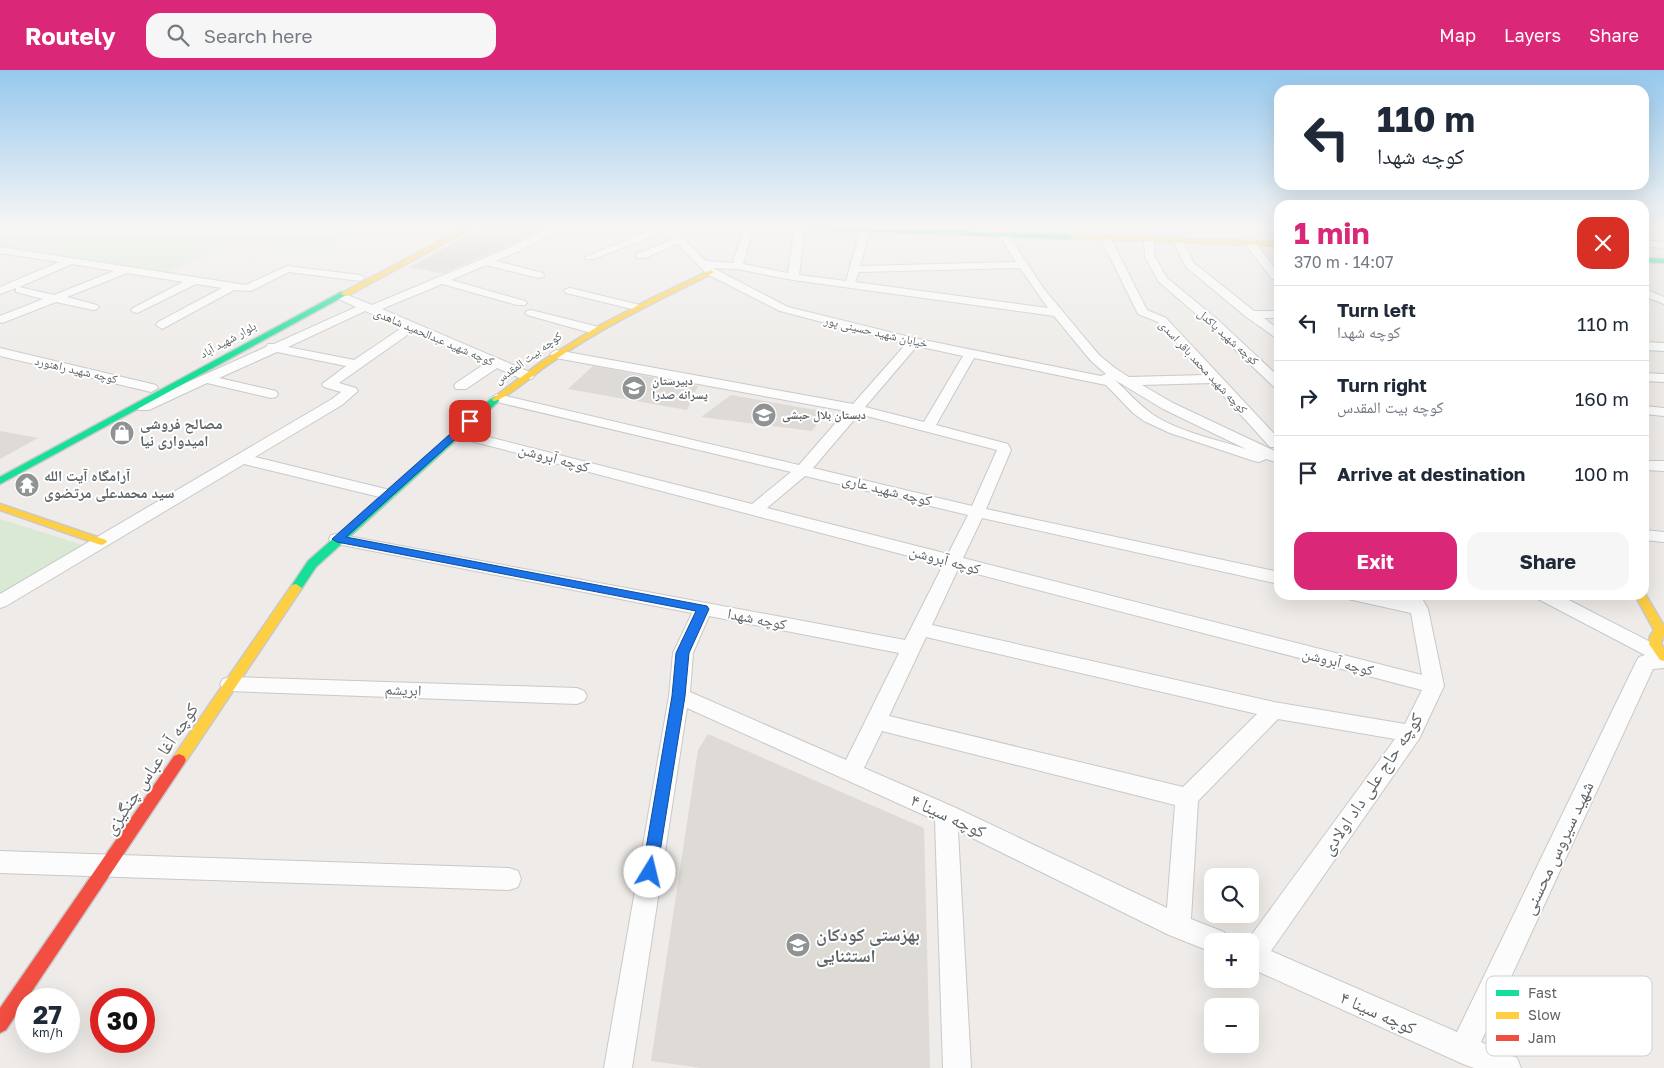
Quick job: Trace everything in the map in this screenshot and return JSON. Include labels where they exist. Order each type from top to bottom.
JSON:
[{"type":"main road","name":"بلوار شهید آباد","points":[[0,470],[368,274]]},
{"type":"main road","name":"بلوار شهید آباد","points":[[0,481],[383,274]]},
{"type":"main road","name":"کوچه بیت المقدس","points":[[337,539],[497,398],[556,354],[595,330],[697,274]]},
{"type":"main road","points":[[0,506],[102,542]]},
{"type":"main road","name":"کوچه آغا عباس چنگیزی","points":[[0,1024],[312,564],[337,539]]},
{"type":"main road","points":[[1644,600],[1660,632],[1655,644],[1664,657]]},
{"type":"street","points":[[0,291],[41,274]]},
{"type":"street","points":[[2,319],[114,274]]},
{"type":"street","points":[[155,274],[247,288],[278,274]]},
{"type":"street","points":[[325,274],[360,278]]},
{"type":"street","points":[[100,426],[273,348],[367,308],[456,274]]},
{"type":"street","points":[[533,274],[539,275]]},
{"type":"street","name":"خیابان شهید حسینی پور","points":[[717,274],[784,310],[914,342],[1109,382]]},
{"type":"street","points":[[776,274],[1060,313]]},
{"type":"street","points":[[850,285],[853,274]]},
{"type":"street","points":[[1027,274],[1095,358],[1109,382],[1138,410],[1149,418],[1184,434],[1274,463]]},
{"type":"street","name":"کوچه شهید محمد باقر اسدی","points":[[1123,274],[1142,312],[1162,320],[1274,441]]},
{"type":"street","name":"کوچه شهید پاکدل","points":[[1159,274],[1163,280],[1214,323],[1274,379]]},
{"type":"street","points":[[1200,274],[1274,332]]},
{"type":"street","points":[[137,310],[196,280]]},
{"type":"street","points":[[441,280],[521,303]]},
{"type":"street","points":[[162,324],[234,286]]},
{"type":"street","points":[[20,290],[93,307]]},
{"type":"street","points":[[570,291],[636,308]]},
{"type":"street","points":[[1649,296],[1664,293]]},
{"type":"street","name":"کوچه شهید عبدالحمید شاهدی","points":[[341,296],[527,376]]},
{"type":"street","points":[[1649,298],[1664,302]]},
{"type":"street","points":[[531,313],[595,330]]},
{"type":"street","points":[[1249,314],[1274,315]]},
{"type":"street","points":[[0,602],[244,459],[351,391],[329,384],[411,327]]},
{"type":"street","points":[[755,510],[803,470],[914,342]]},
{"type":"street","points":[[252,343],[358,365]]},
{"type":"street","points":[[1649,346],[1664,347]]},
{"type":"street","name":"کوچه شهید راهنورد","points":[[0,352],[151,388]]},
{"type":"street","points":[[928,427],[972,353]]},
{"type":"street","points":[[556,354],[856,409],[1003,447],[1004,450],[977,512],[851,772]]},
{"type":"street","points":[[1095,358],[1124,381],[1168,406],[1274,456]]},
{"type":"street","points":[[461,386],[495,363]]},
{"type":"street","points":[[1649,377],[1664,378]]},
{"type":"street","points":[[206,379],[271,394]]},
{"type":"street","points":[[1124,381],[1215,379]]},
{"type":"street","name":"کوچه شهید عاری","points":[[497,398],[977,512],[1274,577]]},
{"type":"street","points":[[1649,410],[1664,412]]},
{"type":"street","name":"کوچه آبروشن","points":[[457,433],[1434,686]]},
{"type":"street","points":[[1246,442],[1274,444]]},
{"type":"street","points":[[244,459],[388,494]]},
{"type":"street","points":[[1649,466],[1664,466]]},
{"type":"street","points":[[1649,536],[1664,537]]},
{"type":"street","name":"کوچه شهدا","points":[[337,539],[911,648]]},
{"type":"street","points":[[1398,600],[1415,602],[1434,686]]},
{"type":"street","points":[[1554,600],[1664,657]]},
{"type":"street","points":[[618,1068],[679,696],[683,653],[703,609]]},
{"type":"street","points":[[1578,612],[1622,628],[1660,632]]},
{"type":"street","points":[[920,628],[1274,710],[1411,733]]},
{"type":"street","name":"شهید سیروس محسنی","points":[[1498,976],[1646,662],[1664,662]]},
{"type":"street","name":"ابریشم","points":[[230,684],[577,696]]},
{"type":"street","name":"کوچه حاج علی داد اولادی","points":[[1259,945],[1411,733],[1434,686]]},
{"type":"street","name":"کوچه سینا ۴","points":[[679,696],[946,814],[1178,926],[1204,936]]},
{"type":"street","points":[[1178,926],[1187,798],[1274,710]]},
{"type":"street","points":[[876,721],[1187,798]]},
{"type":"street","points":[[946,814],[957,1068]]},
{"type":"street","points":[[0,862],[509,879]]},
{"type":"street","name":"کوچه سینا ۴","points":[[1259,960],[1506,1068]]},
{"type":"street","name":"شهید سیروس محسنی","points":[[1463,1050],[1486,1001]]},
{"type":"shaded area","name":"دبیرستان پسرانه صدرا","points":[[593,366],[698,386],[687,410],[568,389]]},
{"type":"shaded area","name":"دبستان بلال حبشی","points":[[731,395],[827,412],[812,431],[701,417]]},
{"type":"shaded area","points":[[0,431],[38,438],[0,459]]},
{"type":"shaded area","name":"بهزستی کودکان استثنایی","points":[[708,734],[924,828],[930,1068],[701,1068],[651,1061],[698,750]]},
{"type":"green space","points":[[0,519],[83,545],[0,596]]},
{"type":"traffic: fast","points":[[0,481],[344,294]]},
{"type":"traffic: fast","points":[[296,588],[312,564],[496,399]]},
{"type":"traffic: slow","points":[[344,294],[383,274]]},
{"type":"traffic: slow","points":[[496,399],[547,361],[599,329],[654,299],[708,274]]},
{"type":"traffic: slow","points":[[0,507],[102,542]]},
{"type":"traffic: slow","points":[[179,760],[296,588]]},
{"type":"traffic: slow","points":[[1644,600],[1661,631]]},
{"type":"traffic: slow","points":[[1664,631],[1661,631],[1656,636],[1655,644],[1664,657]]},
{"type":"traffic: jam","points":[[0,1024],[179,760]]},
{"type":"place","name":"دبیرستان پسرانه صدرا","points":[[634,388]]},
{"type":"place","name":"دبستان بلال حبشی","points":[[764,415]]},
{"type":"place","name":"مصالح فروشی امیدواری نیا","points":[[122,433]]},
{"type":"place","name":"آرامگاه آیت الله سید محمدعلی مرتضوی","points":[[27,485]]},
{"type":"place","name":"بهزستی کودکان استثنایی","points":[[798,945]]},
{"type":"route","points":[[470,421],[337,539],[703,609],[683,653],[679,696],[650,872]]}]
